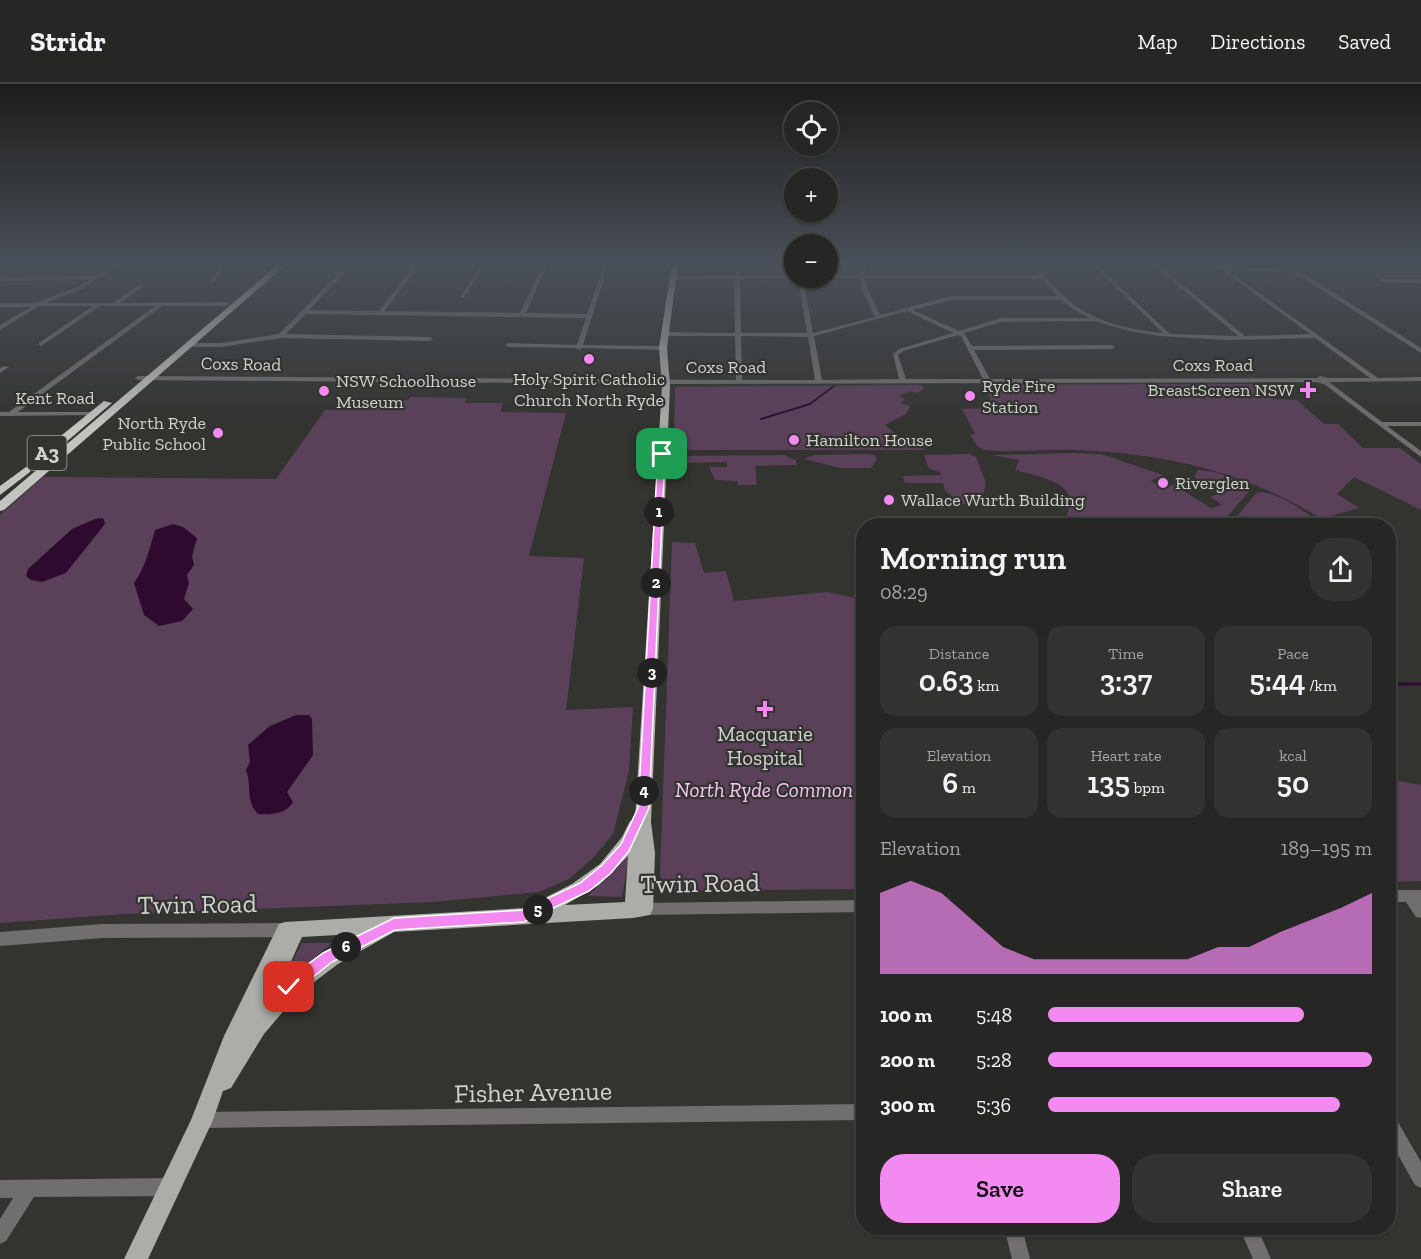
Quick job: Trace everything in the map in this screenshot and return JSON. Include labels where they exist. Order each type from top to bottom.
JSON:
[{"type":"highway","name":"A3","points":[[0,492],[210,318]]},
{"type":"highway","name":"A3","points":[[0,507],[220,318]]},
{"type":"highway","name":"Kent Road","points":[[94,414],[110,414]]},
{"type":"main road","points":[[638,910],[636,853],[643,815],[666,382],[663,348],[667,318]]},
{"type":"main road","points":[[524,916],[566,897],[597,879],[625,847],[643,815]]},
{"type":"main road","name":"Twin Road","points":[[291,930],[638,910]]},
{"type":"main road","name":"Twin Road","points":[[245,1043],[272,1005],[309,970],[394,924]]},
{"type":"main road","points":[[136,1259],[202,1120],[245,1043],[291,930]]},
{"type":"main road","points":[[202,1120],[231,1043],[291,930]]},
{"type":"street","points":[[0,328],[17,318]]},
{"type":"street","points":[[41,344],[80,318]]},
{"type":"street","points":[[11,414],[142,318]]},
{"type":"street","points":[[281,336],[298,318]]},
{"type":"street","points":[[579,348],[589,318]]},
{"type":"street","points":[[738,318],[739,382]]},
{"type":"street","points":[[808,318],[819,382]]},
{"type":"street","points":[[665,334],[812,335],[878,318]]},
{"type":"street","points":[[926,318],[959,333],[972,348],[987,380]]},
{"type":"street","points":[[1150,318],[1168,335]]},
{"type":"street","points":[[1220,318],[1243,337]]},
{"type":"street","points":[[1291,318],[1376,379]]},
{"type":"street","points":[[1369,318],[1421,351]]},
{"type":"street","points":[[903,381],[895,353],[1001,320],[1096,320],[1168,335],[1316,336]]},
{"type":"street","points":[[188,345],[221,345],[281,336],[430,339]]},
{"type":"street","points":[[508,345],[663,348]]},
{"type":"street","points":[[972,348],[1112,347]]},
{"type":"street","name":"Coxs Road","points":[[138,378],[666,382],[987,380],[1316,380],[1327,382]]},
{"type":"street","points":[[1327,382],[1421,379]]},
{"type":"street","points":[[1327,382],[1421,455]]},
{"type":"street","name":"Kent Road","points":[[0,414],[94,414]]},
{"type":"street","points":[[1380,424],[1421,424]]},
{"type":"street","points":[[1396,896],[1415,896],[1421,912]]},
{"type":"street","name":"Twin Road","points":[[638,910],[856,906]]},
{"type":"street","name":"Twin Road","points":[[0,939],[102,931],[291,930]]},
{"type":"street","name":"Fisher Avenue","points":[[202,1120],[856,1112]]},
{"type":"street","points":[[1396,1135],[1421,1179]]},
{"type":"street","points":[[0,1189],[170,1187]]},
{"type":"street","points":[[0,1235],[29,1189]]},
{"type":"street","points":[[1015,1235],[1021,1259]]},
{"type":"street","points":[[1252,1235],[1262,1259]]},
{"type":"green space","points":[[1252,384],[1274,399],[1297,400],[1324,424],[1338,424],[1363,448],[1400,448],[1421,464],[1421,510],[1354,477],[1337,494],[1359,508],[1331,516],[1334,518],[1320,518],[1268,490],[1237,478],[1173,461],[1107,452],[985,450],[978,447],[970,435],[975,434],[962,409],[957,409],[995,408],[982,385]]},
{"type":"green space","points":[[921,385],[924,389],[917,393],[910,391],[899,396],[905,399],[900,403],[910,406],[906,414],[885,425],[901,438],[926,450],[674,450],[675,387]]},
{"type":"green space","points":[[410,397],[467,398],[465,403],[503,403],[500,412],[566,413],[529,556],[584,558],[566,710],[633,707],[629,771],[613,834],[593,858],[569,879],[539,892],[433,902],[124,914],[0,923],[0,515],[43,477],[276,479],[325,410],[376,410],[383,400],[408,400]]},
{"type":"green space","points":[[969,454],[976,457],[986,483],[981,504],[960,504],[945,490],[943,483],[905,483],[903,476],[941,475],[940,472],[929,469],[924,455]]},
{"type":"green space","points":[[1101,454],[1163,475],[1151,481],[1161,487],[1174,485],[1211,508],[1223,505],[1210,497],[1221,493],[1194,477],[1198,470],[1216,472],[1249,485],[1251,489],[1226,518],[1067,518],[1071,498],[1067,491],[1054,482],[1015,470],[1019,460],[992,455]]},
{"type":"green space","points":[[784,455],[796,460],[797,465],[755,466],[757,485],[738,485],[737,481],[715,480],[709,467],[727,467],[727,462],[680,463],[674,456]]},
{"type":"green space","points":[[815,455],[875,455],[877,459],[871,468],[840,468],[804,459]]},
{"type":"green space","points":[[1262,492],[1277,496],[1314,518],[1236,518],[1256,493]]},
{"type":"green space","name":"North Ryde Common","points":[[672,542],[695,543],[704,573],[726,571],[734,601],[828,592],[856,598],[856,889],[672,891],[660,876]]},
{"type":"green space","points":[[1396,780],[1421,785],[1421,881],[1396,882]]},
{"type":"green space","points":[[629,856],[622,897],[588,896]]},
{"type":"green space","points":[[302,943],[332,943],[279,986]]},
{"type":"shaded area","points":[[103,518],[105,524],[66,573],[42,582],[31,580],[26,576],[28,569],[72,529]]},
{"type":"shaded area","points":[[173,524],[183,527],[197,538],[192,556],[194,565],[187,575],[189,583],[184,599],[193,609],[182,621],[159,626],[144,615],[134,583],[144,564],[155,530]]},
{"type":"shaded area","points":[[296,715],[309,715],[312,719],[313,755],[287,792],[293,802],[290,806],[278,813],[258,814],[250,798],[246,770],[250,762],[248,745],[270,726]]},
{"type":"waterway","points":[[761,419],[810,404],[834,386]]},
{"type":"waterway","points":[[1399,684],[1421,684]]},
{"type":"place","name":"Holy Spirit Catholic Church North Ryde","points":[[589,359]]},
{"type":"place","name":"BreastScreen NSW","points":[[1308,390]]},
{"type":"place","name":"NSW Schoolhouse Museum","points":[[324,391]]},
{"type":"place","name":"Ryde Fire Station","points":[[970,396]]},
{"type":"place","name":"North Ryde Public School","points":[[218,433]]},
{"type":"place","name":"Hamilton House","points":[[794,440]]},
{"type":"place","name":"Riverglen","points":[[1163,483]]},
{"type":"place","name":"Wallace Wurth Building","points":[[889,500]]},
{"type":"place","name":"Macquarie Hospital","points":[[765,709]]},
{"type":"route","points":[[289,987],[327,958],[394,924],[524,916],[566,897],[597,879],[630,840],[643,808],[662,454]]}]
